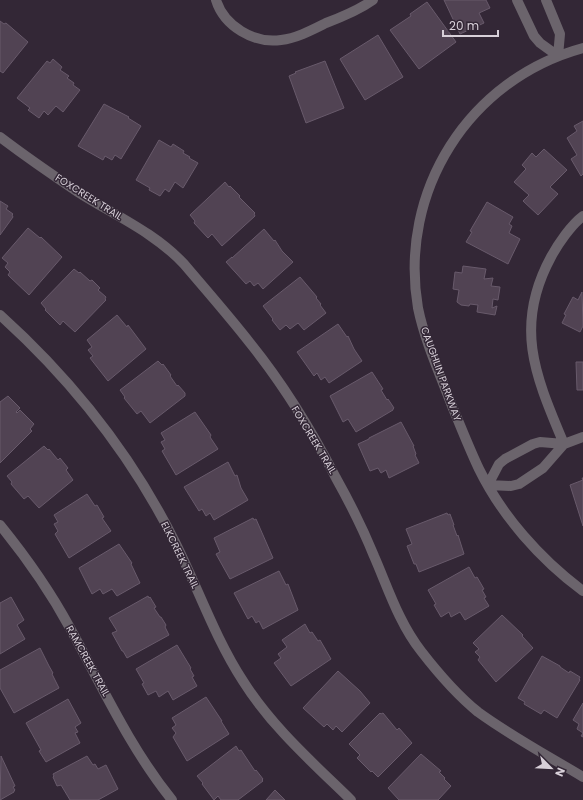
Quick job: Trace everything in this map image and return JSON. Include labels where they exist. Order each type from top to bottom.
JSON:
[{"type":"street","points":[[216,0],[218,7],[227,20],[238,29],[253,37],[266,41],[281,40],[296,36],[349,14],[373,0]]},
{"type":"street","points":[[517,0],[534,36],[540,43],[558,56]]},
{"type":"street","points":[[546,0],[560,34],[558,56]]},
{"type":"street","name":"CAUGHLIN PARKWAY","points":[[583,48],[558,56],[532,69],[509,84],[491,98],[469,120],[454,140],[438,166],[427,191],[420,219],[416,247],[415,278],[418,307],[424,333],[469,448],[488,485],[505,513],[528,541],[583,591]]},
{"type":"street","name":"FOXCREEK TRAIL","points":[[0,137],[78,191],[158,240],[173,252],[184,264],[250,343],[297,410],[351,505],[395,607],[407,631],[420,650],[457,693],[478,711],[516,737],[583,777]]},
{"type":"street","points":[[564,444],[541,389],[537,375],[532,345],[531,322],[534,298],[545,268],[558,244],[583,216]]},
{"type":"street","name":"ELKCREEK TRAIL","points":[[0,315],[19,332],[65,380],[125,457],[145,488],[175,542],[230,660],[259,705],[276,726],[351,800]]},
{"type":"street","points":[[564,444],[543,468],[519,484],[511,486],[488,485],[499,464],[505,459],[540,442],[564,444],[583,437]]},
{"type":"street","name":"RAMCREEK TRAIL","points":[[0,525],[18,547],[50,594],[145,764],[172,800]]},
{"type":"building","points":[[444,0],[486,0],[490,8],[479,13],[484,23],[460,34]]},
{"type":"building","points":[[427,2],[456,42],[419,69],[390,30],[411,16],[410,14]]},
{"type":"building","points":[[0,21],[4,24],[6,23],[28,42],[3,73],[0,71]]},
{"type":"building","points":[[378,35],[403,77],[365,100],[340,59]]},
{"type":"building","points":[[53,59],[62,67],[60,70],[69,76],[67,78],[74,83],[73,85],[80,90],[63,112],[56,106],[48,115],[44,111],[39,118],[28,110],[30,108],[17,98],[47,61],[50,63]]},
{"type":"building","points":[[325,61],[344,108],[306,123],[289,76],[296,73],[295,72]]},
{"type":"building","points":[[104,104],[129,117],[128,118],[141,126],[121,159],[115,155],[112,160],[105,156],[103,160],[78,146]]},
{"type":"building","points":[[583,121],[583,174],[581,176],[571,159],[577,155],[567,138],[577,131],[574,126]]},
{"type":"building","points":[[159,140],[171,147],[173,144],[184,151],[183,153],[190,157],[189,158],[198,163],[183,188],[175,182],[169,192],[165,189],[160,196],[136,180]]},
{"type":"building","points":[[544,149],[567,170],[550,187],[558,194],[538,215],[523,201],[529,195],[514,182],[526,169],[522,165],[532,153],[536,157]]},
{"type":"building","points":[[225,182],[255,213],[255,216],[222,246],[212,234],[208,238],[194,223],[195,221],[190,215]]},
{"type":"building","points":[[0,201],[8,206],[6,209],[13,214],[13,217],[0,235]]},
{"type":"building","points":[[487,202],[513,217],[509,224],[512,226],[509,233],[520,239],[508,264],[466,242],[472,232],[470,231]]},
{"type":"building","points":[[28,228],[40,238],[41,237],[62,257],[29,295],[8,275],[10,272],[5,267],[8,263],[2,258]]},
{"type":"building","points":[[264,229],[293,262],[263,289],[258,283],[254,286],[250,281],[246,284],[226,262]]},
{"type":"building","points":[[463,266],[486,269],[484,279],[493,278],[491,286],[500,287],[498,300],[493,299],[492,308],[497,306],[495,315],[477,312],[478,305],[461,305],[457,302],[459,290],[453,289],[455,272],[462,273]]},
{"type":"building","points":[[74,269],[90,281],[92,280],[100,288],[98,290],[106,297],[106,300],[75,332],[63,321],[60,325],[45,310],[46,309],[41,303]]},
{"type":"building","points":[[300,277],[317,297],[316,298],[326,313],[304,330],[298,323],[290,329],[286,325],[280,330],[263,306]]},
{"type":"building","points":[[582,292],[583,326],[580,332],[562,323],[566,315],[564,314],[573,297],[578,300]]},
{"type":"building","points":[[117,315],[127,327],[128,325],[146,349],[108,381],[90,358],[93,356],[88,350],[92,347],[87,340]]},
{"type":"building","points":[[338,324],[347,337],[348,336],[362,361],[329,383],[325,377],[321,380],[317,373],[314,376],[297,352]]},
{"type":"building","points":[[158,361],[162,365],[163,364],[177,386],[178,385],[185,393],[185,396],[150,423],[141,411],[137,414],[124,398],[125,397],[120,390]]},
{"type":"building","points":[[576,362],[583,362],[583,390],[577,390]]},
{"type":"building","points":[[372,372],[383,389],[381,390],[387,400],[388,399],[394,408],[356,432],[348,419],[343,422],[330,396]]},
{"type":"building","points":[[8,396],[20,408],[16,412],[17,413],[20,410],[34,424],[30,429],[32,431],[0,463],[0,402]]},
{"type":"building","points":[[195,412],[211,435],[210,437],[218,449],[176,475],[162,451],[165,449],[161,442],[165,440],[161,433]]},
{"type":"building","points":[[401,422],[414,446],[415,455],[419,463],[389,478],[386,470],[381,473],[378,468],[370,471],[358,444]]},
{"type":"building","points":[[44,446],[48,450],[49,449],[58,460],[60,458],[68,468],[66,470],[73,480],[39,508],[28,496],[24,499],[11,484],[12,482],[7,476]]},
{"type":"building","points":[[228,462],[235,476],[237,475],[241,488],[248,500],[214,520],[210,513],[206,516],[202,509],[199,511],[184,487]]},
{"type":"building","points":[[583,480],[583,526],[570,485]]},
{"type":"building","points":[[87,494],[95,506],[97,505],[104,517],[102,518],[111,531],[69,558],[55,534],[58,531],[54,524],[58,522],[54,515]]},
{"type":"building","points":[[447,513],[448,515],[450,514],[464,554],[419,572],[407,546],[412,544],[406,529]]},
{"type":"building","points":[[253,518],[254,520],[256,519],[273,558],[230,579],[216,554],[220,552],[214,538]]},
{"type":"building","points":[[119,544],[132,563],[131,564],[140,583],[117,596],[112,589],[103,594],[100,589],[92,594],[79,568]]},
{"type":"building","points":[[469,567],[475,578],[477,577],[484,589],[482,590],[486,597],[484,598],[489,606],[465,620],[460,612],[451,617],[449,612],[441,617],[428,590]]},
{"type":"building","points":[[279,571],[286,585],[288,584],[298,610],[263,629],[259,621],[256,623],[252,616],[248,619],[234,593]]},
{"type":"building","points":[[148,596],[156,607],[154,608],[166,625],[165,627],[169,635],[127,658],[112,633],[117,631],[109,618]]},
{"type":"building","points":[[11,597],[24,620],[17,625],[25,639],[0,654],[0,603]]},
{"type":"building","points":[[502,615],[523,635],[522,636],[533,648],[496,682],[478,660],[480,657],[475,652],[479,649],[473,643]]},
{"type":"building","points":[[305,624],[310,633],[312,632],[318,641],[320,640],[331,659],[291,686],[274,663],[281,658],[278,654],[287,647],[282,640]]},
{"type":"building","points":[[177,645],[191,668],[190,669],[194,676],[192,677],[197,686],[173,700],[168,691],[159,697],[156,691],[148,695],[142,684],[144,683],[136,669]]},
{"type":"building","points":[[40,648],[59,688],[14,713],[0,688],[0,670]]},
{"type":"building","points":[[542,656],[569,673],[570,671],[580,677],[580,680],[557,718],[544,710],[541,714],[524,704],[525,702],[518,698]]},
{"type":"building","points":[[338,671],[360,691],[370,703],[342,732],[336,726],[333,730],[327,724],[324,727],[303,708]]},
{"type":"building","points":[[206,697],[229,734],[187,761],[173,737],[176,733],[172,728],[176,725],[172,718]]},
{"type":"building","points":[[68,699],[81,723],[75,727],[78,732],[75,733],[80,743],[46,762],[39,751],[41,750],[26,723]]},
{"type":"building","points":[[583,703],[583,733],[577,729],[579,724],[573,720]]},
{"type":"building","points":[[380,713],[383,713],[397,730],[399,728],[412,743],[378,777],[357,758],[360,755],[349,744]]},
{"type":"building","points":[[236,746],[239,751],[241,750],[263,781],[238,800],[221,800],[218,796],[214,800],[197,776]]},
{"type":"building","points":[[421,754],[441,771],[439,772],[451,786],[438,800],[399,800],[388,788]]},
{"type":"building","points":[[1,756],[15,786],[13,787],[15,790],[0,800]]},
{"type":"building","points":[[87,756],[93,765],[95,764],[98,769],[106,765],[118,789],[98,800],[70,800],[61,785],[57,786],[53,774]]},
{"type":"building","points":[[275,790],[285,800],[266,800]]}]
